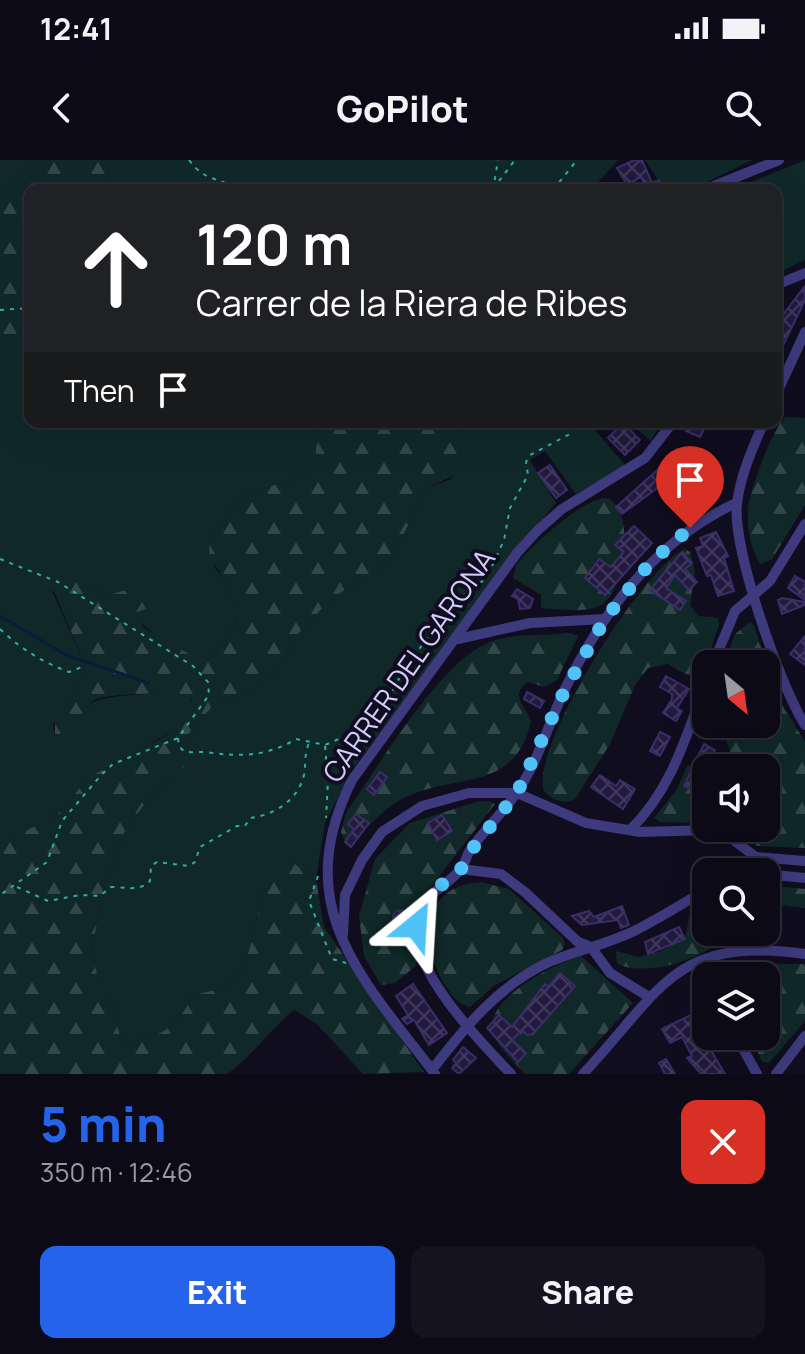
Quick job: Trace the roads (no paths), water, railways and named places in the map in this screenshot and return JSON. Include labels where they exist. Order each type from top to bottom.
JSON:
[{"type":"street","points":[[719,184],[779,160]]},
{"type":"street","points":[[782,283],[805,273]]},
{"type":"street","points":[[782,382],[805,332]]},
{"type":"street","name":"CARRER DEL GARONA","points":[[434,1072],[344,947],[331,914],[327,868],[329,841],[339,805],[352,780],[458,639],[517,553],[562,509],[645,458],[668,428]]},
{"type":"street","points":[[762,428],[736,503],[737,530],[779,676],[805,725]]},
{"type":"street","points":[[511,1074],[468,1025],[421,955],[416,926],[429,895],[461,869],[469,853],[517,793],[564,692],[605,619],[650,563],[690,528],[736,503]]},
{"type":"street","points":[[719,650],[735,611],[770,581],[805,524]]},
{"type":"street","points":[[458,639],[530,623],[605,619]]},
{"type":"street","points":[[630,830],[664,788],[692,724]]},
{"type":"street","points":[[344,947],[345,895],[362,860],[382,832],[422,806],[469,793],[517,793],[586,823],[630,830],[654,833],[711,830],[728,836],[756,857],[805,861]]},
{"type":"street","points":[[461,869],[501,874],[578,942],[591,947],[610,973],[649,997]]},
{"type":"street","points":[[780,875],[805,878]]},
{"type":"street","points":[[434,1072],[468,1025],[497,996],[521,979],[547,963],[634,931],[692,898]]},
{"type":"street","points":[[698,962],[715,954],[738,951],[805,954]]},
{"type":"street","points":[[583,1074],[658,986],[692,965]]},
{"type":"street","points":[[776,1074],[805,1036]]},
{"type":"street","points":[[744,1050],[757,1074]]},
{"type":"waterway","points":[[0,616],[66,655],[149,683]]}]
